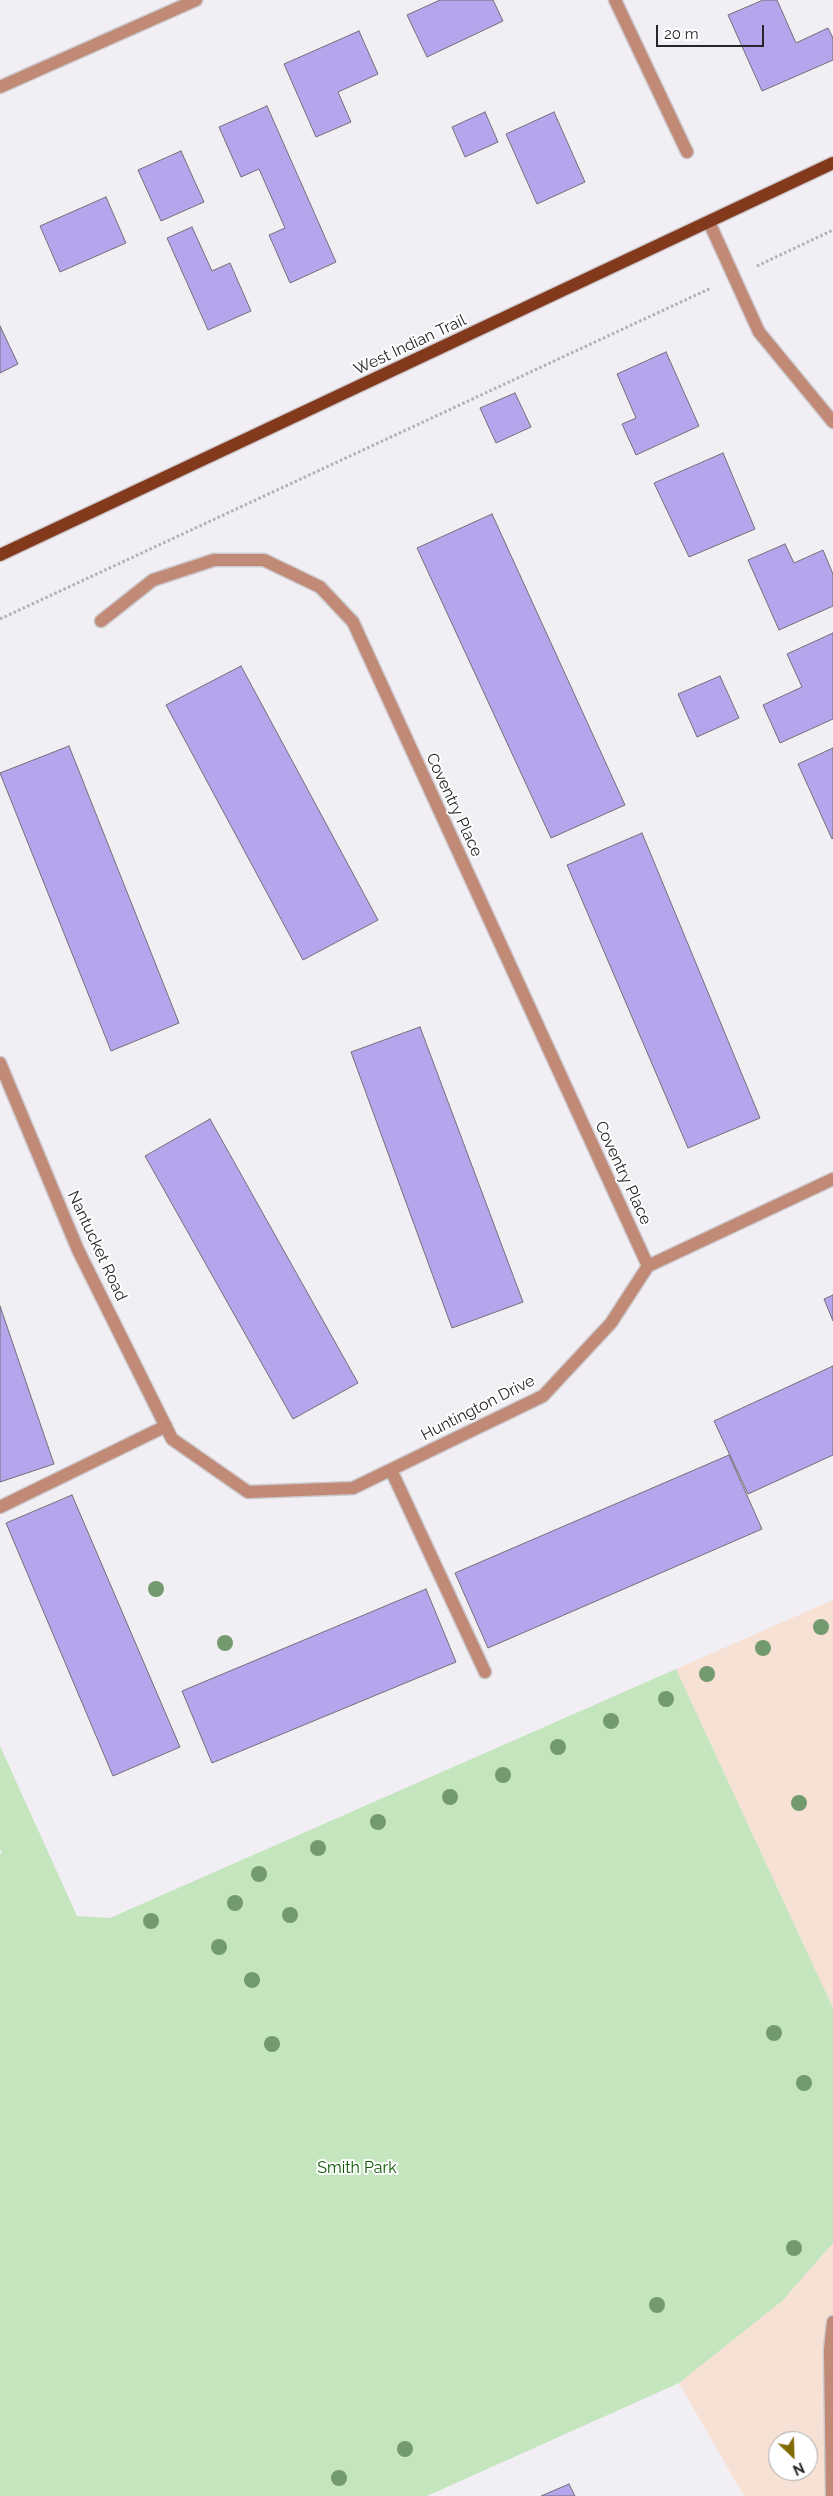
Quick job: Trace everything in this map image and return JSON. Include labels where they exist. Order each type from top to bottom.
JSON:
[{"type":"main road","name":"West Indian Trail","points":[[0,555],[833,163]]},
{"type":"street","points":[[0,88],[196,0]]},
{"type":"street","points":[[615,0],[687,152]]},
{"type":"street","points":[[708,222],[759,332],[833,422]]},
{"type":"street","name":"Coventry Place","points":[[101,621],[153,580],[214,560],[264,560],[320,587],[352,622],[648,1266]]},
{"type":"street","name":"Nantucket Road","points":[[0,1063],[78,1250],[172,1439]]},
{"type":"street","points":[[648,1266],[833,1179]]},
{"type":"street","name":"Huntington Drive","points":[[172,1439],[248,1492],[353,1488],[543,1396],[611,1323],[648,1266]]},
{"type":"street","points":[[0,1507],[166,1426]]},
{"type":"street","points":[[391,1470],[485,1672]]},
{"type":"street","points":[[832,2496],[830,2350],[833,2322]]},
{"type":"path","points":[[763,264],[833,230]]},
{"type":"path","points":[[0,619],[681,303]]},
{"type":"shaded area","points":[[833,1600],[833,2008],[676,1669]]},
{"type":"shaded area","points":[[833,2243],[833,2496],[744,2496],[679,2383],[782,2301]]},
{"type":"green space","name":"Smith Park","points":[[676,1669],[833,2008],[833,2243],[782,2301],[679,2383],[427,2496],[0,2496],[0,1854],[2,1853],[0,1849],[0,1746],[77,1916],[110,1918]]},
{"type":"building","points":[[440,0],[493,0],[503,21],[427,57],[407,15]]},
{"type":"building","points":[[763,0],[777,0],[796,43],[828,28],[833,38],[833,60],[762,91],[728,15]]},
{"type":"building","points":[[359,31],[378,74],[338,92],[351,122],[316,137],[284,64]]},
{"type":"building","points":[[267,106],[336,262],[290,283],[269,235],[285,228],[259,169],[241,177],[219,127]]},
{"type":"building","points":[[485,112],[498,142],[465,157],[452,127]]},
{"type":"building","points":[[554,112],[585,182],[537,204],[506,134]]},
{"type":"building","points":[[181,151],[204,202],[161,221],[138,170]]},
{"type":"building","points":[[106,197],[126,243],[60,272],[40,226]]},
{"type":"building","points":[[192,227],[212,271],[230,263],[251,311],[208,330],[167,238]]},
{"type":"building","points":[[0,326],[18,364],[0,373]]},
{"type":"building","points":[[666,352],[699,426],[636,455],[622,424],[636,418],[617,374]]},
{"type":"building","points":[[515,393],[531,427],[496,443],[480,408]]},
{"type":"building","points":[[723,453],[755,529],[689,557],[654,483]]},
{"type":"building","points":[[492,514],[625,805],[551,838],[417,548]]},
{"type":"building","points":[[785,544],[794,563],[823,550],[833,574],[833,606],[779,630],[748,560]]},
{"type":"building","points":[[833,633],[833,719],[780,743],[763,705],[802,687],[787,654]]},
{"type":"building","points":[[241,666],[378,920],[303,960],[166,705]]},
{"type":"building","points":[[720,676],[739,718],[697,737],[678,694]]},
{"type":"building","points":[[69,746],[179,1023],[111,1051],[0,773]]},
{"type":"building","points":[[833,748],[833,838],[832,839],[798,764]]},
{"type":"building","points":[[642,833],[760,1118],[688,1148],[567,865]]},
{"type":"building","points":[[420,1027],[523,1302],[452,1328],[351,1052]]},
{"type":"building","points":[[210,1119],[358,1383],[293,1419],[145,1156]]},
{"type":"building","points":[[833,1295],[833,1321],[824,1299]]},
{"type":"building","points":[[0,1306],[54,1464],[0,1482]]},
{"type":"building","points":[[833,1366],[833,1455],[748,1494],[714,1421]]},
{"type":"building","points":[[729,1455],[762,1529],[488,1648],[455,1573]]},
{"type":"building","points":[[72,1495],[180,1747],[113,1776],[6,1523]]},
{"type":"building","points":[[426,1589],[456,1662],[212,1763],[182,1691]]},
{"type":"building","points":[[569,2484],[575,2496],[541,2496]]}]
